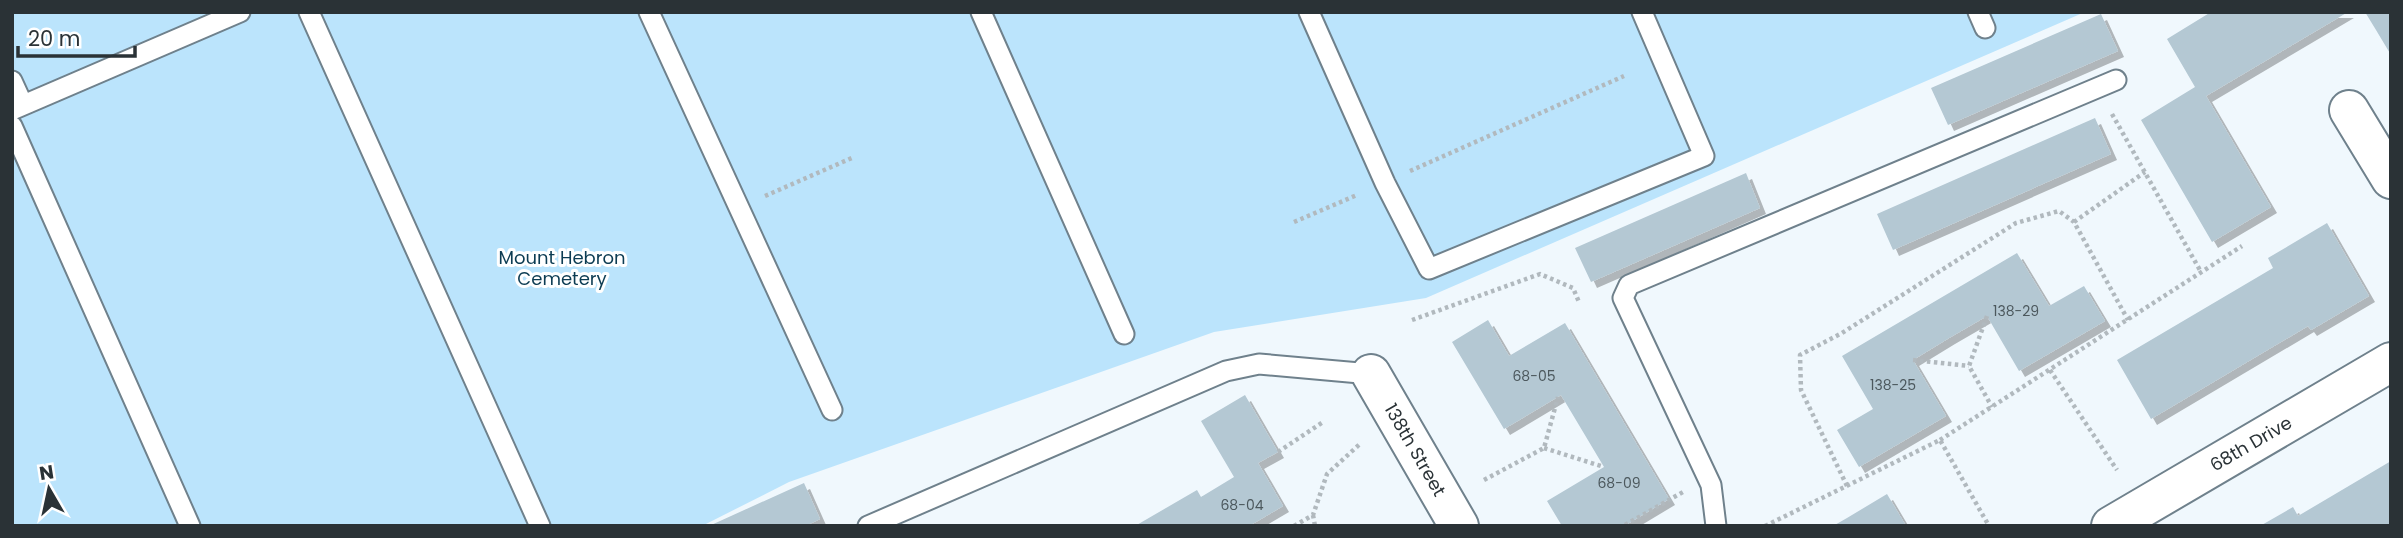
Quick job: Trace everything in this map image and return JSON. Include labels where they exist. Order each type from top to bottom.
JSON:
[{"type":"street","points":[[2350,110],[2391,178]]},
{"type":"street","name":"68th Drive","points":[[2111,526],[2391,362]]},
{"type":"street","name":"138th Street","points":[[1371,374],[1459,526]]},
{"type":"lane","points":[[12,81],[18,107],[240,12]]},
{"type":"lane","points":[[309,12],[540,526]]},
{"type":"lane","points":[[649,12],[832,410]]},
{"type":"lane","points":[[981,12],[1124,334]]},
{"type":"lane","points":[[1309,12],[1385,183],[1429,270],[1704,156],[1642,12]]},
{"type":"lane","points":[[1716,526],[1712,485],[1623,298],[1629,285],[2116,80]]},
{"type":"lane","points":[[12,126],[190,526]]},
{"type":"lane","points":[[868,526],[1226,371],[1259,364],[1371,374]]},
{"type":"path","points":[[1294,222],[1624,76]]},
{"type":"path","points":[[2112,114],[2202,272]]},
{"type":"path","points":[[739,207],[854,157]]},
{"type":"path","points":[[2074,222],[2145,173]]},
{"type":"path","points":[[1847,486],[1801,390],[1800,355],[1842,332],[2016,223],[2059,211],[2074,222],[2128,320]]},
{"type":"path","points":[[1765,526],[1940,440],[2242,246]]},
{"type":"path","points":[[1412,320],[1540,274],[1573,288],[1579,302]]},
{"type":"path","points":[[1987,316],[1969,366],[1992,407]]},
{"type":"path","points":[[1913,360],[1969,366]]},
{"type":"path","points":[[2050,370],[2117,470]]},
{"type":"path","points":[[1544,449],[1558,397]]},
{"type":"path","points":[[1278,452],[1323,422]]},
{"type":"path","points":[[1940,440],[1989,526]]},
{"type":"path","points":[[1315,526],[1313,515],[1326,474],[1361,443]]},
{"type":"path","points":[[1483,480],[1544,449],[1604,467]]},
{"type":"path","points":[[1625,525],[1685,491],[1689,495]]},
{"type":"path","points":[[1294,526],[1313,515]]},
{"type":"green space","name":"Mount Hebron Cemetery","points":[[12,12],[2085,12],[1426,298],[1214,332],[789,482],[702,526],[12,526]]},
{"type":"building","points":[[2211,12],[2348,12],[2206,96],[2271,207],[2212,242],[2141,120],[2195,87],[2167,39]]},
{"type":"building","points":[[2365,12],[2391,12],[2391,55],[2376,30]]},
{"type":"building","points":[[2101,14],[2118,51],[1948,125],[1931,88]]},
{"type":"building","points":[[2095,118],[2111,154],[1893,250],[1877,214]]},
{"type":"building","points":[[1746,173],[1760,208],[1591,282],[1575,248]]},
{"type":"building","points":[[2327,223],[2369,296],[2311,330],[2308,326],[2151,419],[2117,360],[2273,268],[2268,258]]},
{"type":"building","points":[[2017,253],[2049,306],[2084,286],[2105,321],[2019,371],[1987,316],[1949,338],[1913,360],[1946,416],[1859,467],[1837,430],[1873,409],[1842,356]]},
{"type":"building","points":[[1488,320],[1509,356],[1565,323],[1669,499],[1624,526],[1562,526],[1547,501],[1604,467],[1561,395],[1504,429],[1452,342]]},
{"type":"building","points":[[1245,395],[1278,452],[1258,463],[1283,506],[1249,526],[1135,526],[1197,490],[1201,497],[1234,477],[1201,421]]},
{"type":"building","points":[[2391,461],[2391,526],[2260,526],[2293,507],[2298,516]]},
{"type":"building","points":[[804,483],[820,519],[805,526],[709,526]]},
{"type":"building","points":[[1887,494],[1906,526],[1833,526],[1847,518]]}]
